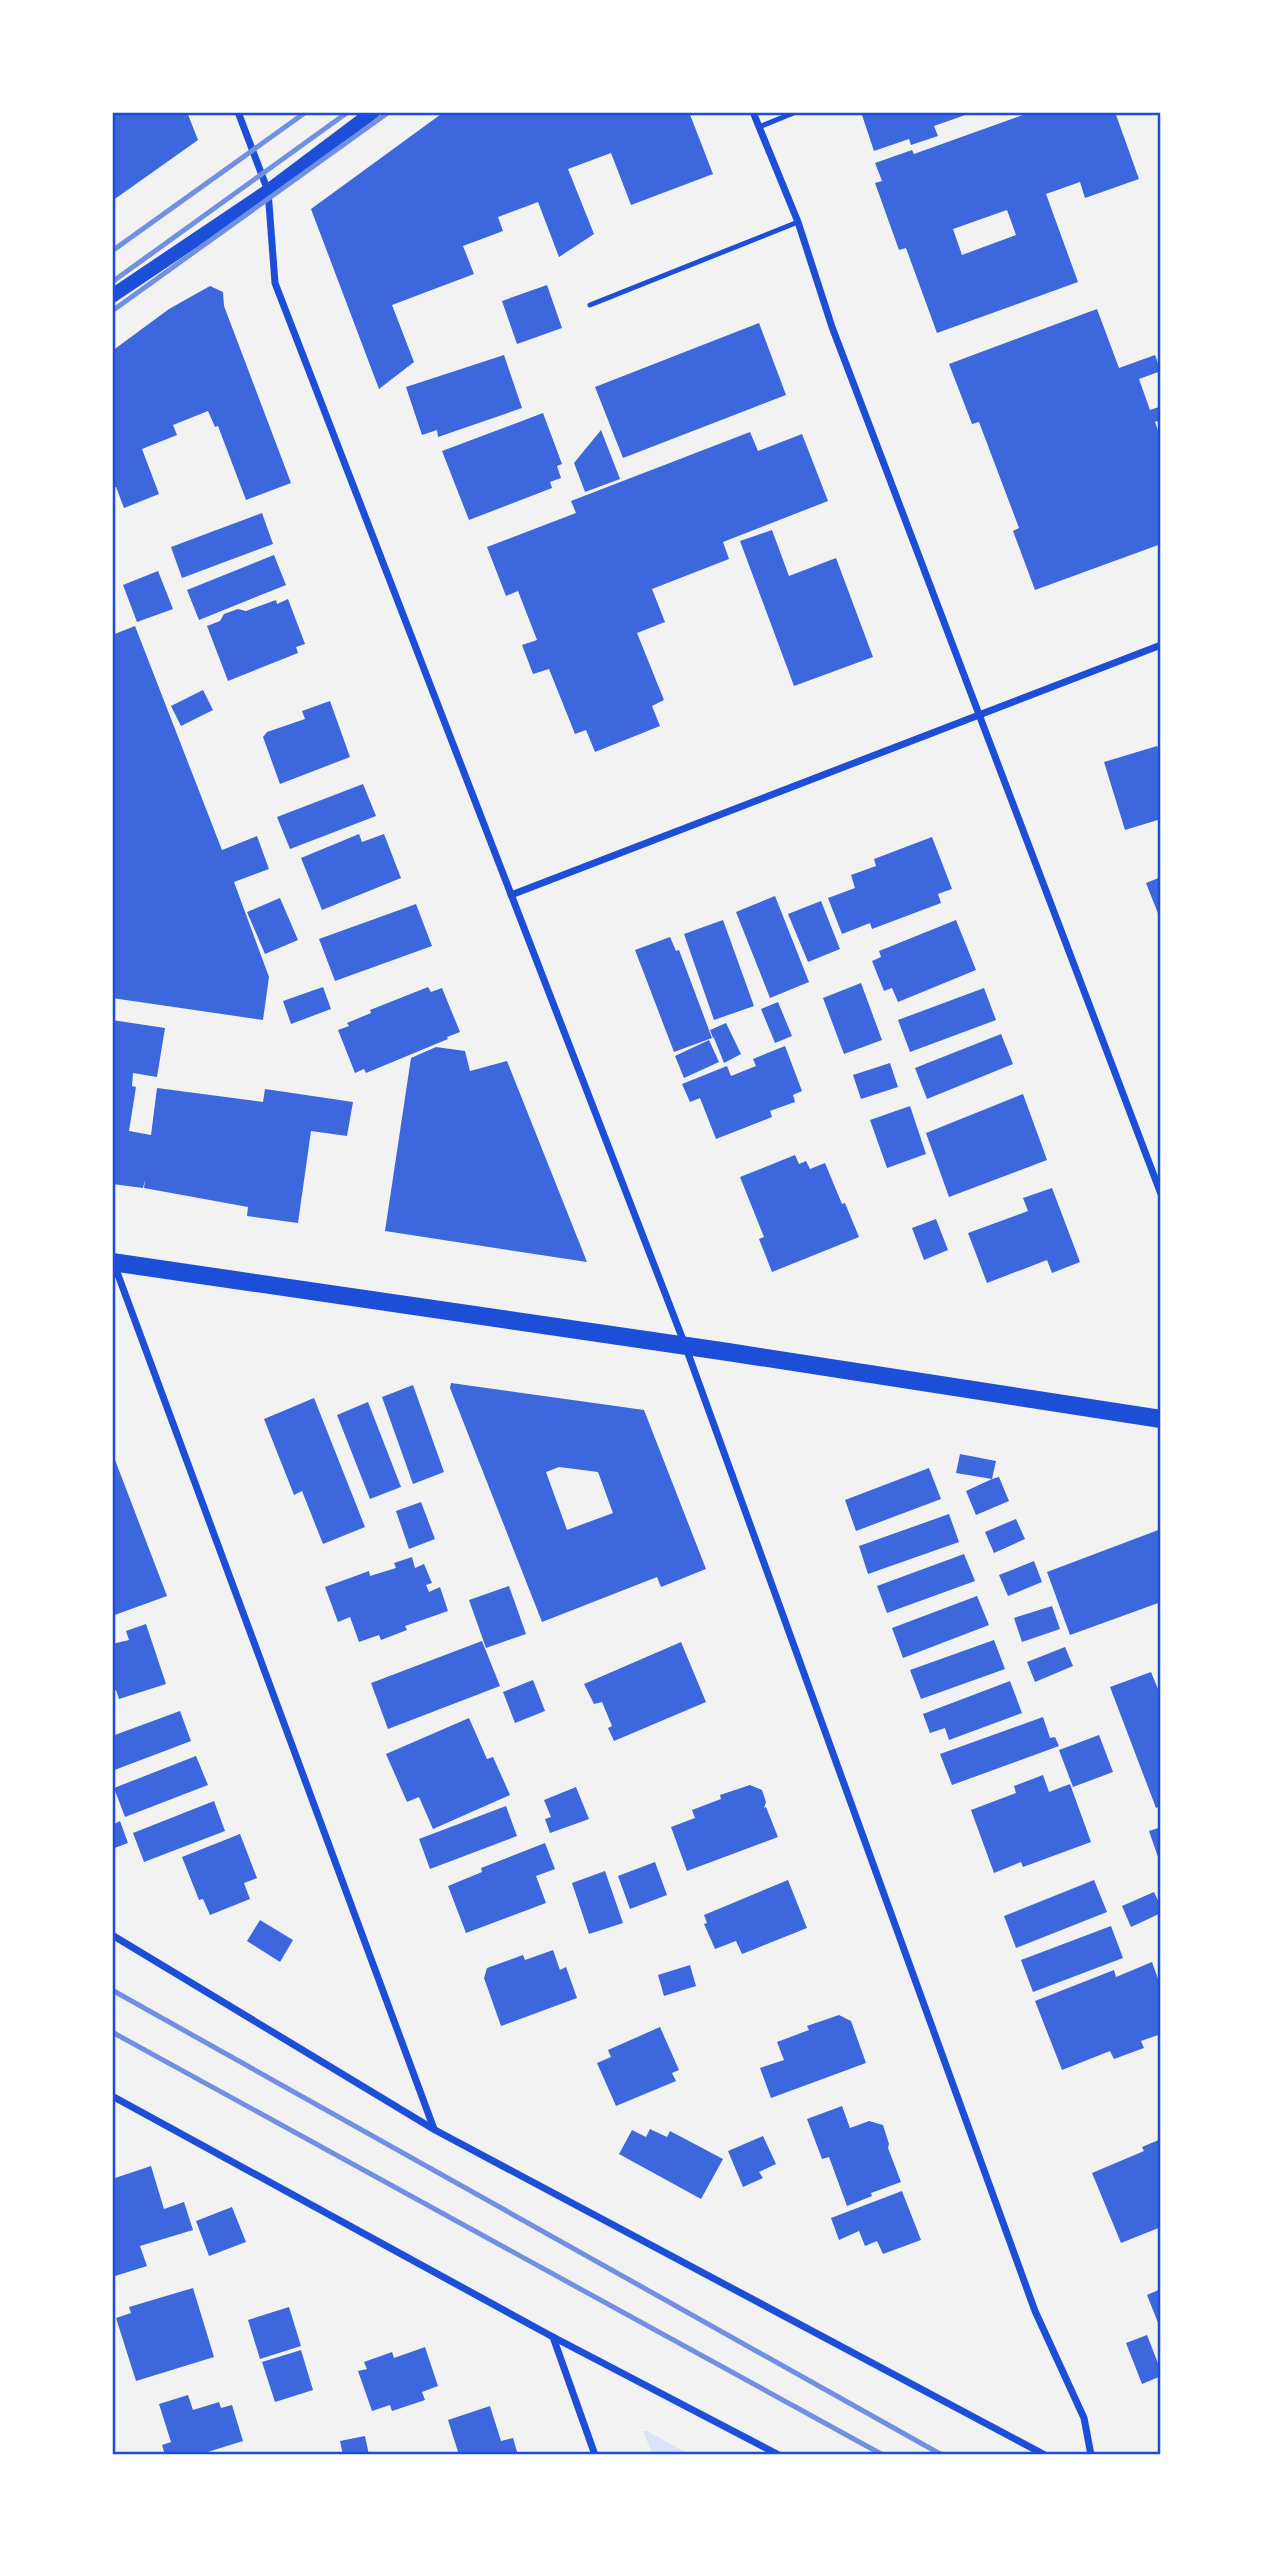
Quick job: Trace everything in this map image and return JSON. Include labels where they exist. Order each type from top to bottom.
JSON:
[{"type":"main road","points":[[112,296],[268,191],[373,112]]},
{"type":"main road","points":[[113,1262],[1161,1419]]},
{"type":"street","points":[[238,112],[268,191],[275,283],[685,1346],[1030,2298],[1084,2418],[1091,2455]]},
{"type":"street","points":[[753,112],[798,222],[832,327],[1161,1194]]},
{"type":"street","points":[[511,895],[1161,645]]},
{"type":"street","points":[[113,1262],[435,2130]]},
{"type":"street","points":[[112,1935],[435,2130],[1045,2455]]},
{"type":"street","points":[[112,2095],[553,2337],[779,2455]]},
{"type":"street","points":[[553,2337],[595,2455]]},
{"type":"lane","points":[[759,127],[796,112]]},
{"type":"lane","points":[[590,305],[798,222]]},
{"type":"shaded area","points":[[643,2431],[647,2431],[691,2455],[653,2455]]},
{"type":"building","points":[[112,112],[187,112],[198,140],[112,201]]},
{"type":"building","points":[[444,112],[689,112],[713,174],[631,205],[611,153],[568,169],[594,234],[559,257],[538,202],[498,217],[503,231],[463,246],[474,274],[392,305],[414,362],[379,389],[311,209]]},
{"type":"building","points":[[861,112],[974,112],[934,126],[938,136],[911,145],[909,139],[874,151]]},
{"type":"building","points":[[1031,112],[1115,112],[1139,179],[1085,198],[1080,182],[1046,194],[1078,282],[937,333],[906,248],[899,250],[875,183],[882,181],[875,163],[912,150],[914,154]],"holes":[[[1007,210],[1016,235],[962,255],[953,229]]]},
{"type":"building","points":[[547,285],[562,328],[517,344],[502,301]]},
{"type":"building","points":[[210,286],[223,292],[224,306],[291,483],[246,500],[218,426],[215,427],[208,411],[173,425],[177,435],[142,449],[159,494],[124,508],[116,487],[112,488],[112,351],[169,309]]},
{"type":"building","points":[[1097,309],[1119,368],[1155,355],[1161,371],[1139,379],[1150,410],[1159,407],[1161,413],[1161,420],[1155,422],[1161,439],[1161,544],[1035,590],[1013,531],[1019,528],[979,422],[972,424],[949,364]]},
{"type":"building","points":[[759,323],[786,395],[623,458],[595,387]]},
{"type":"building","points":[[504,355],[522,408],[438,437],[437,430],[422,435],[406,387]]},
{"type":"building","points":[[543,413],[562,464],[557,466],[561,478],[550,482],[552,488],[469,520],[442,451]]},
{"type":"building","points":[[601,430],[620,479],[585,492],[574,463]]},
{"type":"building","points":[[750,432],[758,451],[802,434],[828,501],[723,542],[729,559],[652,589],[665,622],[637,633],[664,700],[652,706],[660,726],[595,752],[586,730],[575,734],[549,669],[533,674],[522,645],[537,640],[518,591],[506,596],[487,547],[576,513],[571,501]]},
{"type":"building","points":[[262,513],[273,544],[182,578],[171,547]]},
{"type":"building","points":[[772,530],[789,576],[836,558],[873,657],[794,686],[740,541]]},
{"type":"building","points":[[274,555],[286,585],[199,620],[187,590]]},
{"type":"building","points":[[158,571],[173,609],[137,622],[123,585]]},
{"type":"building","points":[[288,599],[305,644],[296,647],[298,653],[228,681],[207,626],[220,621],[224,614],[238,609],[246,611],[276,600],[277,604]]},
{"type":"building","points":[[135,626],[222,850],[257,836],[269,869],[234,882],[269,977],[263,1020],[112,998],[112,635]]},
{"type":"building","points":[[203,690],[213,710],[181,726],[171,706]]},
{"type":"building","points":[[330,701],[350,757],[280,784],[263,737],[267,732],[305,719],[302,711]]},
{"type":"building","points":[[1157,746],[1161,756],[1161,819],[1125,830],[1104,762]]},
{"type":"building","points":[[363,784],[376,816],[290,849],[277,817]]},
{"type":"building","points":[[359,834],[362,842],[384,834],[401,878],[322,910],[301,858]]},
{"type":"building","points":[[932,837],[952,889],[938,894],[941,903],[872,929],[870,923],[842,934],[828,898],[855,888],[851,875],[876,866],[874,859]]},
{"type":"building","points":[[1161,877],[1161,921],[1146,883]]},
{"type":"building","points":[[775,896],[809,982],[770,998],[736,912]]},
{"type":"building","points":[[280,898],[298,940],[265,954],[247,912]]},
{"type":"building","points":[[821,901],[840,949],[808,962],[788,914]]},
{"type":"building","points":[[416,904],[432,946],[335,981],[319,939]]},
{"type":"building","points":[[723,920],[754,1006],[714,1020],[684,934]]},
{"type":"building","points":[[956,920],[976,970],[898,1002],[892,988],[884,991],[872,961],[881,957],[879,951]]},
{"type":"building","points":[[670,937],[676,951],[679,950],[712,1038],[674,1052],[635,950]]},
{"type":"building","points":[[861,983],[882,1040],[844,1054],[823,998]]},
{"type":"building","points":[[323,987],[331,1009],[291,1024],[283,1001]]},
{"type":"building","points":[[428,987],[431,992],[442,988],[460,1032],[366,1073],[364,1069],[355,1073],[338,1030],[349,1026],[347,1023],[371,1013],[370,1010]]},
{"type":"building","points":[[984,988],[996,1020],[910,1052],[898,1020]]},
{"type":"building","points":[[778,1002],[792,1036],[775,1043],[761,1009]]},
{"type":"building","points":[[112,1020],[165,1028],[157,1077],[133,1073],[132,1086],[136,1087],[129,1131],[151,1135],[157,1088],[263,1102],[265,1089],[353,1102],[347,1136],[311,1131],[298,1223],[247,1216],[248,1207],[144,1188],[145,1180],[143,1188],[112,1184]]},
{"type":"building","points":[[726,1023],[741,1054],[724,1063],[714,1038],[716,1037],[713,1038],[710,1030]]},
{"type":"building","points":[[1001,1034],[1013,1064],[927,1099],[915,1068]]},
{"type":"building","points":[[709,1040],[719,1062],[684,1078],[675,1056]]},
{"type":"building","points":[[785,1046],[802,1091],[793,1095],[795,1102],[770,1111],[772,1117],[716,1139],[700,1098],[690,1102],[682,1084],[727,1066],[731,1076],[756,1066],[753,1059]]},
{"type":"building","points":[[436,1047],[465,1051],[470,1071],[507,1061],[587,1262],[385,1231],[411,1058]]},
{"type":"building","points":[[890,1063],[898,1087],[861,1099],[853,1075]]},
{"type":"building","points":[[1023,1094],[1047,1160],[949,1197],[926,1133]]},
{"type":"building","points":[[910,1106],[926,1154],[887,1168],[870,1120]]},
{"type":"building","points":[[795,1155],[799,1164],[806,1161],[810,1169],[825,1163],[859,1237],[772,1272],[759,1239],[764,1237],[740,1177]]},
{"type":"building","points":[[1052,1188],[1080,1262],[1052,1273],[1047,1260],[987,1283],[968,1233],[1028,1211],[1023,1198]]},
{"type":"building","points":[[936,1219],[948,1250],[924,1260],[912,1228]]},
{"type":"building","points":[[451,1383],[644,1410],[706,1569],[661,1587],[657,1577],[542,1622],[450,1388]],"holes":[[[559,1467],[598,1472],[613,1513],[567,1530],[546,1472]]]},
{"type":"building","points":[[413,1385],[444,1472],[413,1484],[382,1397]]},
{"type":"building","points":[[314,1398],[365,1527],[323,1544],[302,1491],[294,1495],[264,1419]]},
{"type":"building","points":[[368,1402],[401,1487],[370,1499],[337,1415]]},
{"type":"building","points":[[112,1452],[167,1596],[112,1616]]},
{"type":"building","points":[[960,1454],[996,1461],[992,1479],[956,1473]]},
{"type":"building","points":[[929,1468],[941,1499],[856,1531],[845,1500]]},
{"type":"building","points":[[999,1477],[1009,1501],[976,1515],[966,1491]]},
{"type":"building","points":[[421,1502],[435,1539],[409,1549],[396,1511]]},
{"type":"building","points":[[949,1514],[959,1542],[868,1574],[859,1546]]},
{"type":"building","points":[[1016,1519],[1025,1539],[994,1553],[985,1532]]},
{"type":"building","points":[[1161,1529],[1161,1602],[1070,1635],[1047,1572]]},
{"type":"building","points":[[964,1554],[975,1581],[887,1613],[877,1586]]},
{"type":"building","points":[[412,1557],[415,1568],[424,1564],[432,1583],[426,1585],[429,1592],[440,1587],[448,1611],[405,1626],[407,1630],[381,1640],[379,1635],[359,1642],[350,1617],[338,1622],[325,1587],[369,1571],[370,1576],[396,1568],[394,1563]]},
{"type":"building","points":[[1034,1561],[1042,1582],[1008,1596],[999,1575]]},
{"type":"building","points":[[509,1586],[526,1634],[486,1648],[469,1600]]},
{"type":"building","points":[[977,1596],[989,1625],[903,1658],[892,1628]]},
{"type":"building","points":[[1052,1606],[1060,1629],[1022,1642],[1014,1618]]},
{"type":"building","points":[[146,1624],[166,1684],[119,1699],[116,1690],[112,1692],[112,1644],[129,1640],[126,1631]]},
{"type":"building","points":[[994,1640],[1005,1669],[921,1699],[910,1670]]},
{"type":"building","points":[[482,1641],[500,1686],[388,1729],[371,1683]]},
{"type":"building","points":[[681,1642],[706,1702],[614,1741],[608,1728],[612,1726],[602,1702],[594,1704],[584,1684]]},
{"type":"building","points":[[1065,1647],[1073,1666],[1035,1682],[1027,1662]]},
{"type":"building","points":[[1151,1672],[1158,1689],[1161,1688],[1161,1806],[1156,1808],[1110,1687]]},
{"type":"building","points":[[533,1680],[545,1711],[515,1723],[503,1692]]},
{"type":"building","points":[[1010,1681],[1022,1713],[949,1740],[945,1728],[930,1733],[923,1714]]},
{"type":"building","points":[[180,1711],[191,1741],[112,1771],[112,1736]]},
{"type":"building","points":[[1043,1717],[1050,1738],[1055,1737],[1059,1746],[952,1785],[940,1754]]},
{"type":"building","points":[[469,1718],[487,1759],[493,1757],[510,1795],[433,1829],[419,1797],[407,1802],[386,1754]]},
{"type":"building","points":[[1099,1735],[1113,1772],[1073,1787],[1059,1750]]},
{"type":"building","points":[[196,1756],[208,1785],[125,1817],[114,1788]]},
{"type":"building","points":[[1043,1775],[1049,1792],[1070,1784],[1091,1842],[1023,1867],[1021,1862],[994,1873],[971,1810],[1016,1793],[1014,1786]]},
{"type":"building","points":[[750,1785],[762,1790],[766,1802],[764,1808],[766,1807],[778,1837],[687,1871],[671,1827],[695,1818],[692,1810],[721,1799],[720,1795]]},
{"type":"building","points":[[576,1787],[589,1819],[550,1833],[545,1819],[551,1817],[544,1800]]},
{"type":"building","points":[[214,1801],[225,1831],[144,1862],[133,1833]]},
{"type":"building","points":[[506,1806],[517,1836],[430,1869],[419,1839]]},
{"type":"building","points":[[120,1821],[128,1843],[112,1849],[112,1825]]},
{"type":"building","points":[[1161,1827],[1161,1856],[1158,1857],[1149,1831]]},
{"type":"building","points":[[240,1834],[257,1878],[244,1883],[250,1899],[210,1915],[203,1899],[199,1900],[182,1857]]},
{"type":"building","points":[[545,1843],[555,1869],[536,1876],[546,1903],[466,1933],[448,1886],[482,1872],[481,1868]]},
{"type":"building","points":[[655,1862],[667,1895],[630,1909],[618,1876]]},
{"type":"building","points":[[605,1871],[623,1923],[589,1934],[572,1883]]},
{"type":"building","points":[[788,1880],[807,1928],[742,1954],[736,1941],[715,1949],[704,1924],[707,1923],[704,1915]]},
{"type":"building","points":[[1094,1880],[1107,1912],[1016,1948],[1004,1916]]},
{"type":"building","points":[[1154,1892],[1161,1913],[1131,1927],[1122,1906]]},
{"type":"building","points":[[260,1920],[293,1940],[280,1962],[247,1941]]},
{"type":"building","points":[[1111,1926],[1123,1958],[1033,1992],[1021,1960]]},
{"type":"building","points":[[553,1950],[560,1970],[566,1967],[577,1998],[501,2026],[484,1978],[487,1968],[523,1955],[525,1960]]},
{"type":"building","points":[[1152,1962],[1161,1987],[1161,2034],[1141,2041],[1144,2048],[1114,2059],[1110,2051],[1062,2070],[1035,2001],[1114,1970],[1116,1977]]},
{"type":"building","points":[[690,1965],[696,1986],[664,1996],[658,1975]]},
{"type":"building","points":[[839,2015],[851,2021],[866,2063],[771,2098],[760,2068],[784,2060],[777,2042],[809,2030],[807,2026]]},
{"type":"building","points":[[660,2027],[679,2070],[672,2073],[676,2081],[616,2106],[597,2063],[611,2057],[608,2050]]},
{"type":"building","points":[[842,2106],[850,2128],[869,2121],[883,2125],[888,2148],[901,2182],[871,2193],[872,2196],[847,2206],[829,2157],[822,2159],[807,2119]]},
{"type":"building","points":[[650,2129],[667,2137],[670,2131],[723,2159],[701,2199],[619,2154],[632,2130],[646,2137]]},
{"type":"building","points":[[763,2136],[776,2164],[759,2172],[763,2178],[743,2187],[728,2151]]},
{"type":"building","points":[[1161,2139],[1161,2227],[1121,2243],[1092,2173],[1144,2151],[1142,2147]]},
{"type":"building","points":[[151,2166],[164,2209],[184,2202],[193,2230],[140,2246],[147,2266],[112,2277],[112,2179]]},
{"type":"building","points":[[902,2191],[921,2240],[883,2254],[877,2241],[865,2246],[859,2231],[839,2240],[831,2218]]},
{"type":"building","points":[[232,2207],[246,2242],[209,2256],[196,2221]]},
{"type":"building","points":[[193,2288],[214,2357],[136,2381],[116,2318],[131,2313],[129,2307]]},
{"type":"building","points":[[1161,2289],[1161,2330],[1147,2295]]},
{"type":"building","points":[[289,2307],[301,2346],[260,2359],[248,2320]]},
{"type":"building","points":[[1147,2335],[1161,2376],[1142,2384],[1126,2343]]},
{"type":"building","points":[[425,2347],[438,2386],[422,2392],[425,2400],[392,2411],[390,2405],[372,2411],[358,2371],[367,2369],[364,2362],[392,2352],[394,2358]]},
{"type":"building","points":[[301,2350],[313,2390],[275,2402],[262,2362]]},
{"type":"building","points":[[188,2395],[193,2410],[219,2402],[221,2408],[232,2405],[243,2441],[198,2455],[165,2455],[162,2445],[171,2442],[159,2404]]},
{"type":"building","points":[[490,2406],[501,2441],[513,2438],[518,2455],[459,2455],[448,2420]]},
{"type":"building","points":[[365,2436],[369,2455],[343,2455],[340,2441]]},
{"type":"railway","points":[[112,251],[306,112]]},
{"type":"railway","points":[[112,282],[348,112]]},
{"type":"railway","points":[[112,311],[389,112]]},
{"type":"railway","points":[[112,1990],[942,2455]]},
{"type":"railway","points":[[112,2032],[883,2455]]}]
